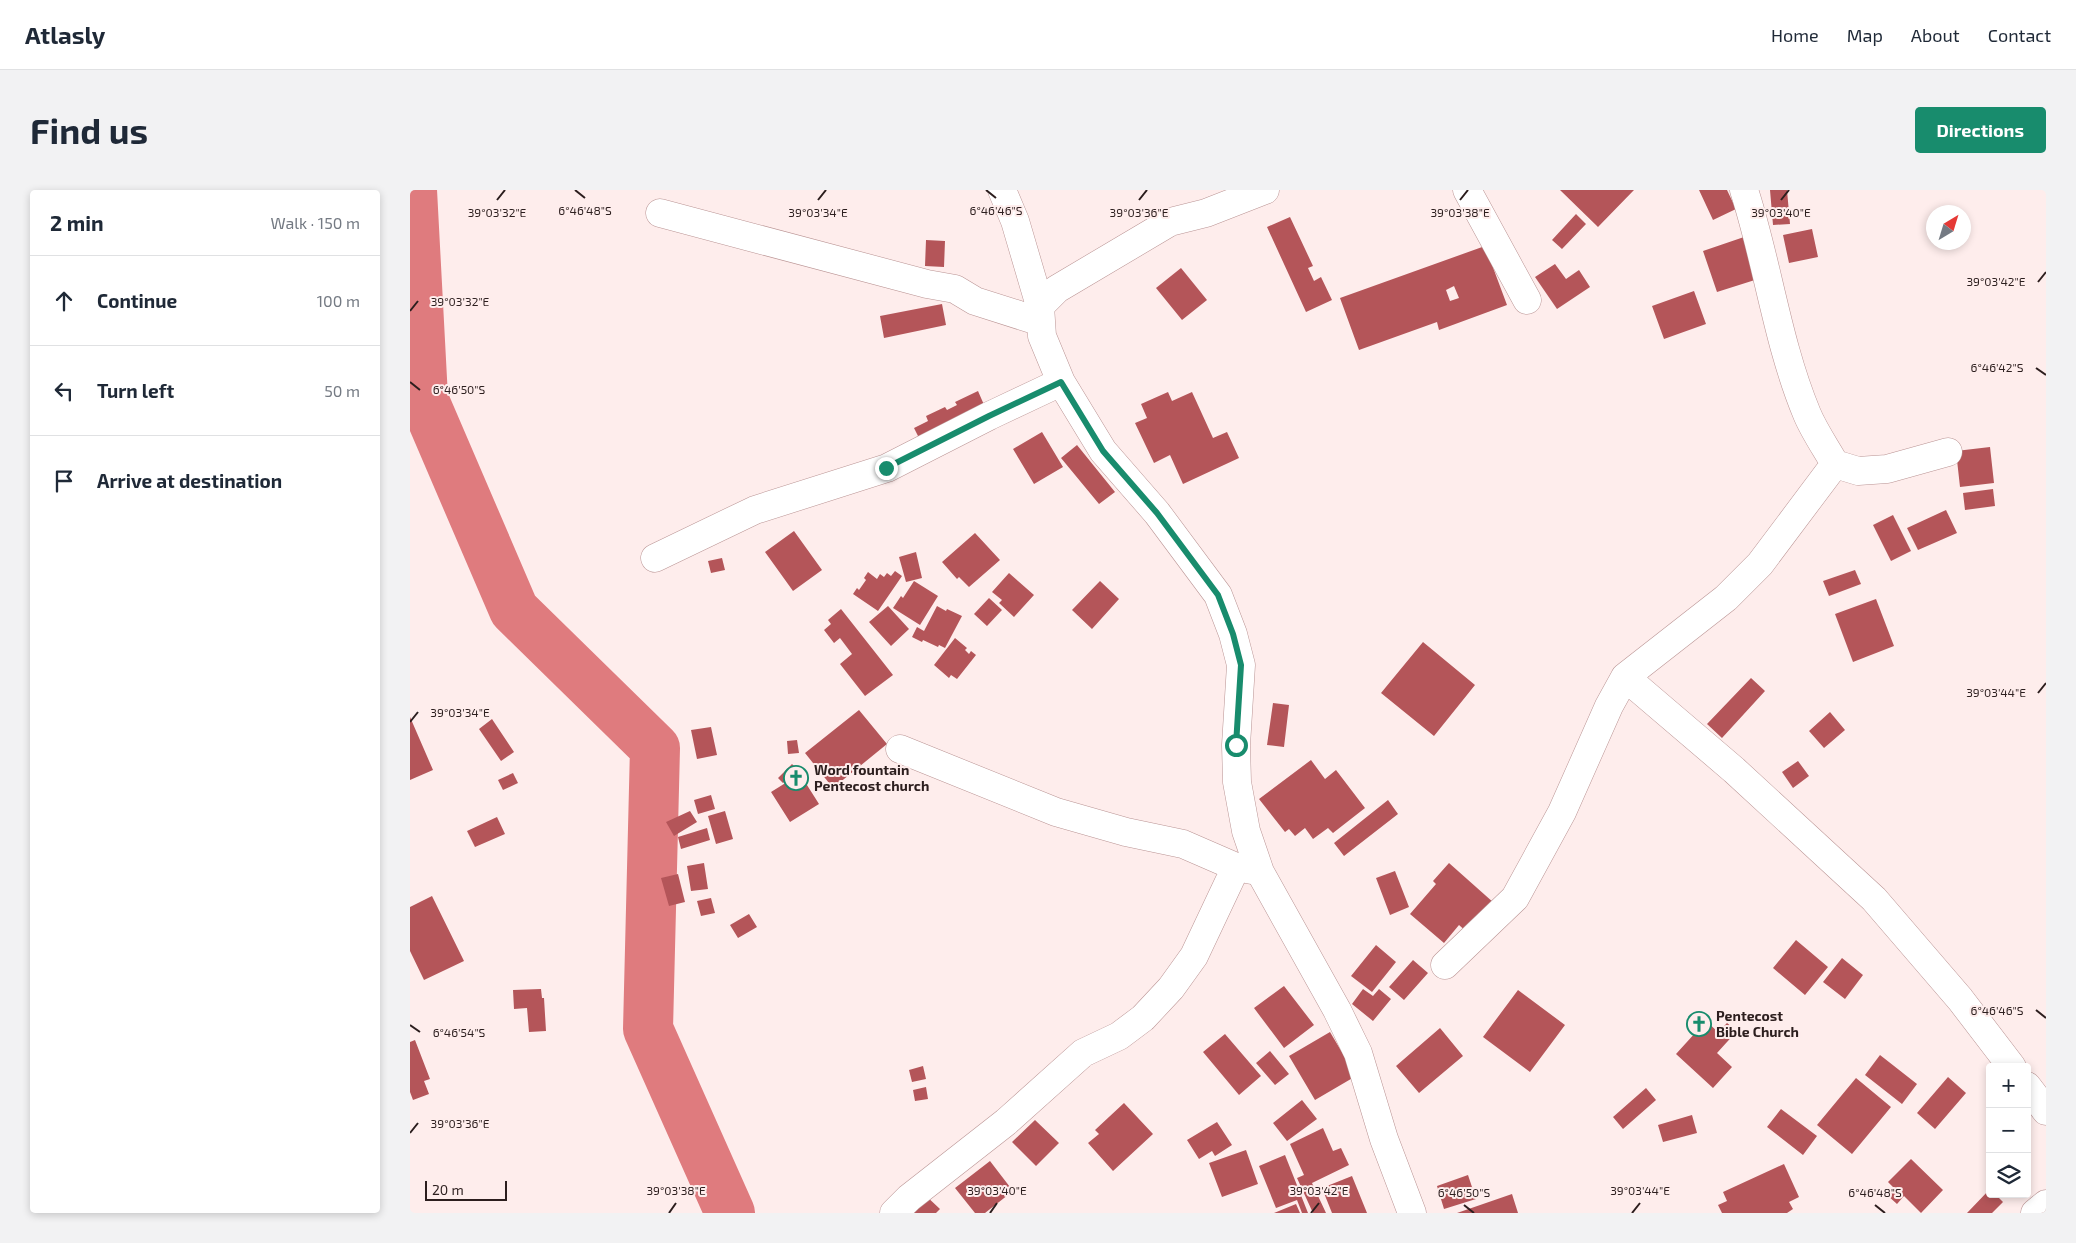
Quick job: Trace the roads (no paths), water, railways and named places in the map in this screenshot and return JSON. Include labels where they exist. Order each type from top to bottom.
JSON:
[{"type":"street","points":[[1002,190],[1015,221],[1041,314],[1042,336],[1061,382],[1103,451],[1157,513],[1218,595],[1233,634],[1241,665],[1236,745],[1237,782],[1246,831],[1248,869],[1337,1010],[1358,1053],[1384,1139],[1412,1213]]},
{"type":"street","points":[[1041,314],[1057,288],[1170,222],[1206,213],[1265,190]]},
{"type":"street","points":[[1467,190],[1527,300]]},
{"type":"street","points":[[1744,190],[1756,227],[1786,354],[1807,415],[1835,464],[1858,471],[1887,469],[1948,452]]},
{"type":"street","points":[[660,213],[927,284],[955,289],[975,301],[1041,314]]},
{"type":"street","points":[[655,558],[755,510],[886,468],[1061,382]]},
{"type":"street","points":[[1445,965],[1515,898],[1562,812],[1608,706],[1625,677],[1726,598],[1760,564],[1835,464]]},
{"type":"street","points":[[1625,677],[1734,770],[1874,899],[1960,999],[2009,1063]]},
{"type":"street","points":[[900,749],[1056,812],[1126,832],[1184,844],[1248,869]]},
{"type":"street","points":[[894,1213],[909,1198],[1006,1122],[1083,1053],[1119,1036],[1143,1018],[1171,988],[1194,956],[1248,869]]},
{"type":"street","points":[[2031,1091],[2046,1110]]},
{"type":"street","points":[[2035,1213],[2046,1204]]},
{"type":"waterway","points":[[412,190],[423,398],[514,610],[655,748],[648,1029],[730,1213]]},
{"type":"place","name":"Word fountain Pentecost church","points":[[796,778]]},
{"type":"place","name":"Pentecost Bible Church","points":[[1699,1024]]}]
